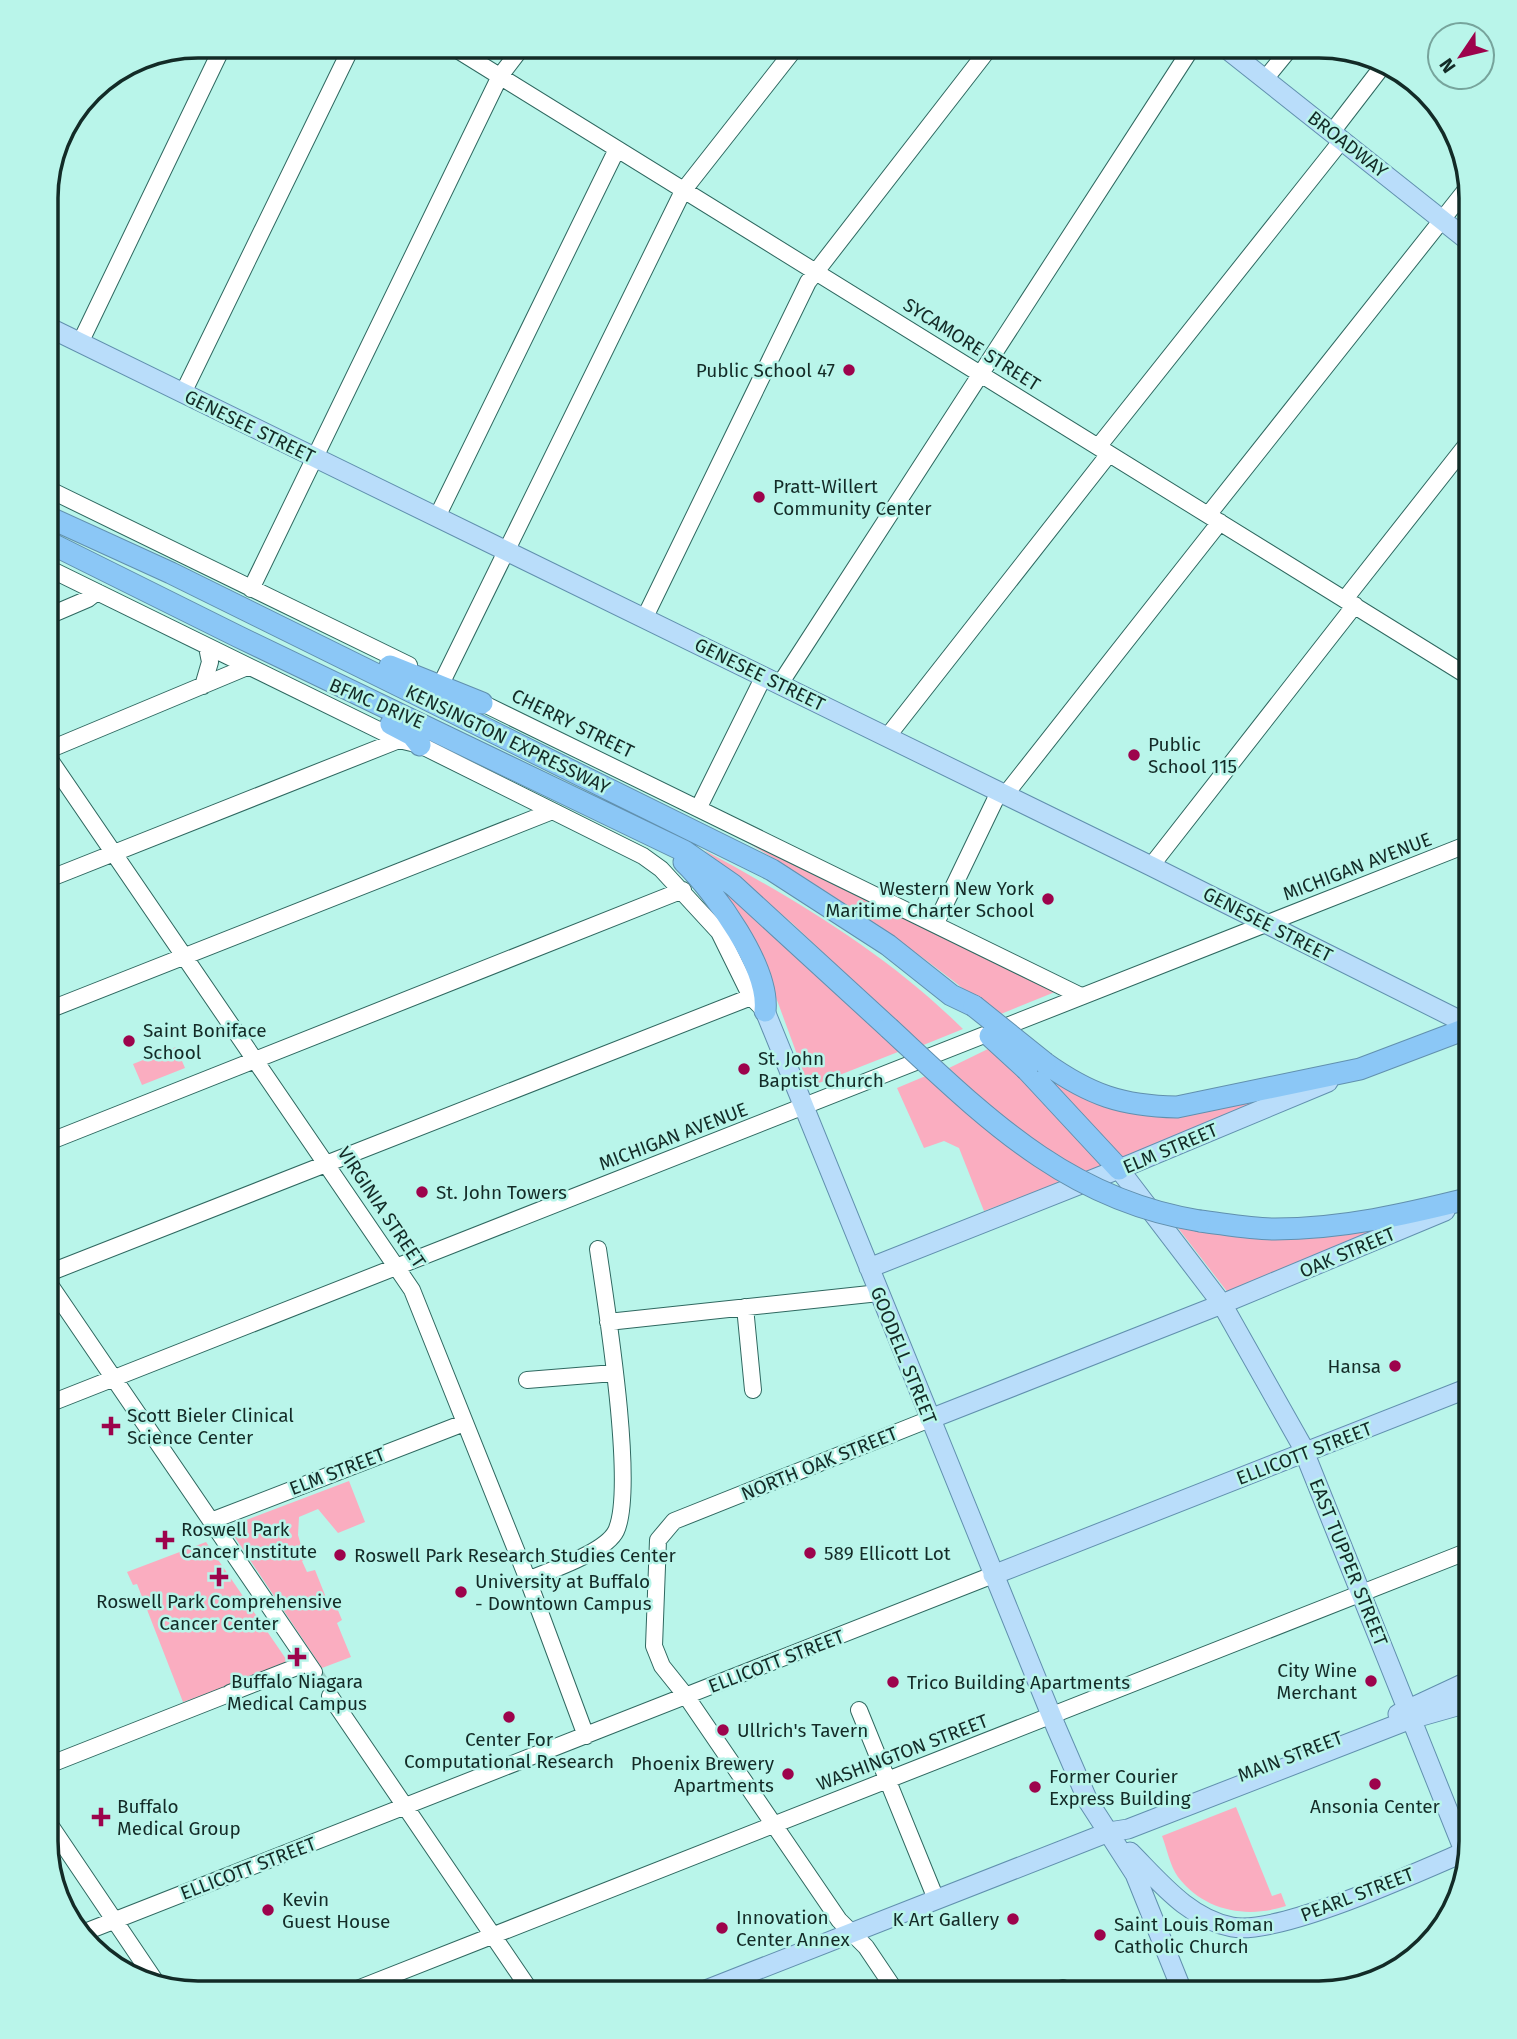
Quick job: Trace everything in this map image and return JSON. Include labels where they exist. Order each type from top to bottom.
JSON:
[{"type":"highway","name":"KENSINGTON EXPRESSWAY","points":[[58,522],[170,573],[772,870],[867,930],[951,995],[974,1006],[1036,1067]]},
{"type":"highway","name":"KENSINGTON EXPRESSWAY","points":[[58,547],[626,824]]},
{"type":"highway","points":[[170,573],[241,597],[393,668],[482,703]]},
{"type":"highway","points":[[237,636],[412,735],[410,742]]},
{"type":"highway","points":[[626,824],[680,858],[722,905],[754,966],[766,1002],[758,1004]]},
{"type":"highway","points":[[626,824],[684,851],[733,885],[990,1121],[1072,1178],[1130,1205],[1200,1221],[1275,1229],[1357,1223],[1398,1217],[1459,1202]]},
{"type":"highway","name":"ELM STREET","points":[[1360,1069],[1459,1032]]},
{"type":"highway","points":[[1036,1067],[1112,1100],[1146,1107],[1177,1107],[1207,1102],[1360,1069]]},
{"type":"highway","points":[[1036,1067],[1119,1169]]},
{"type":"main road","name":"BROADWAY","points":[[1238,58],[1459,233]]},
{"type":"main road","name":"GENESEE STREET","points":[[58,332],[645,617],[1459,1020]]},
{"type":"main road","name":"GOODELL STREET","points":[[758,1004],[804,1107],[1051,1716],[1088,1801],[1109,1832]]},
{"type":"main road","name":"ELM STREET","points":[[869,1268],[1119,1169],[1360,1069]]},
{"type":"main road","name":"EAST TUPPER STREET","points":[[1119,1169],[1222,1304],[1305,1453],[1459,1834]]},
{"type":"main road","name":"OAK STREET","points":[[1222,1304],[1459,1204]]},
{"type":"main road","name":"NORTH OAK STREET","points":[[930,1419],[1222,1304]]},
{"type":"main road","name":"ELLICOTT STREET","points":[[993,1575],[1459,1392]]},
{"type":"main road","points":[[729,1981],[1109,1832],[1128,1829],[1410,1715],[1459,1687]]},
{"type":"main road","points":[[1410,1715],[1459,1705]]},
{"type":"main road","points":[[1109,1832],[1135,1874],[1178,1981]]},
{"type":"main road","name":"PEARL STREET","points":[[1109,1832],[1185,1906],[1231,1927],[1280,1923],[1458,1856]]},
{"type":"street","points":[[80,343],[217,58]]},
{"type":"street","points":[[183,393],[346,58]]},
{"type":"street","name":"SYCAMORE STREET","points":[[471,58],[1214,519],[1459,666]]},
{"type":"street","points":[[251,589],[500,76],[514,58]]},
{"type":"street","points":[[443,682],[683,191],[788,58]]},
{"type":"street","points":[[645,617],[814,271],[982,58]]},
{"type":"street","points":[[698,807],[772,680],[981,374],[1186,58]]},
{"type":"street","points":[[1265,79],[1282,58]]},
{"type":"street","points":[[887,737],[1337,136],[1379,72]]},
{"type":"street","points":[[437,517],[617,149]]},
{"type":"street","points":[[936,923],[1002,794],[1459,198]]},
{"type":"street","points":[[1151,866],[1459,456]]},
{"type":"street","name":"CHERRY STREET","points":[[58,494],[1081,996]]},
{"type":"street","name":"BFMC DRIVE","points":[[58,573],[247,667],[410,742],[643,856],[683,890]]},
{"type":"street","points":[[58,612],[88,599],[97,592]]},
{"type":"street","points":[[203,686],[210,662],[207,647]]},
{"type":"street","points":[[58,748],[247,667]]},
{"type":"street","points":[[58,875],[410,742]]},
{"type":"street","name":"VIRGINIA STREET","points":[[58,770],[412,1290],[528,1580],[586,1735]]},
{"type":"street","points":[[58,1006],[550,812]]},
{"type":"street","name":"MICHIGAN AVENUE","points":[[58,1400],[1459,848]]},
{"type":"street","points":[[58,1138],[683,890]]},
{"type":"street","name":"GOODELL STREET","points":[[683,890],[719,932],[758,1004]]},
{"type":"street","points":[[58,1269],[326,1163],[758,1004]]},
{"type":"street","points":[[528,1580],[597,1549],[615,1533],[621,1509],[622,1472],[614,1373],[598,1250]]},
{"type":"street","points":[[608,1322],[879,1293]]},
{"type":"street","points":[[58,1296],[310,1667],[228,1694],[58,1761]]},
{"type":"street","points":[[745,1307],[753,1390]]},
{"type":"street","points":[[527,1380],[614,1373]]},
{"type":"street","name":"NORTH OAK STREET","points":[[687,1696],[662,1666],[654,1646],[658,1539],[665,1528],[759,1486],[930,1419]]},
{"type":"street","name":"ELM STREET","points":[[211,1521],[464,1423]]},
{"type":"street","name":"WASHINGTON STREET","points":[[378,1981],[1459,1555]]},
{"type":"street","name":"ELLICOTT STREET","points":[[90,1930],[993,1575]]},
{"type":"street","points":[[330,1696],[524,1981]]},
{"type":"street","points":[[687,1696],[839,1920],[866,1947],[889,1981]]},
{"type":"street","points":[[859,1710],[936,1899]]},
{"type":"street","points":[[58,1837],[149,1973]]},
{"type":"shaded area","points":[[729,831],[1029,976],[1055,992],[996,1016],[900,941]]},
{"type":"shaded area","points":[[704,850],[807,909],[872,952],[963,1029],[921,1046],[792,923]]},
{"type":"shaded area","points":[[710,879],[731,893],[903,1050],[809,1087],[760,954]]},
{"type":"shaded area","points":[[176,1047],[185,1068],[142,1085],[133,1064]]},
{"type":"shaded area","points":[[990,1048],[1035,1089],[1101,1166],[1082,1173],[1004,1120],[949,1068]]},
{"type":"shaded area","points":[[928,1075],[1060,1183],[984,1211],[959,1148],[944,1141],[924,1148],[897,1088]]},
{"type":"shaded area","points":[[1047,1080],[1103,1105],[1267,1097],[1128,1157],[1120,1157]]},
{"type":"shaded area","points":[[1400,1223],[1229,1294],[1178,1228],[1289,1238],[1342,1234]]},
{"type":"shaded area","points":[[349,1481],[365,1522],[338,1533],[318,1509],[299,1517],[298,1535],[305,1559],[302,1561],[307,1572],[315,1570],[329,1605],[335,1603],[342,1620],[337,1623],[351,1657],[322,1668],[228,1527]]},
{"type":"shaded area","points":[[206,1542],[286,1659],[286,1666],[183,1702],[137,1584],[133,1585],[127,1572]]},
{"type":"shaded area","points":[[1236,1807],[1272,1896],[1281,1893],[1286,1906],[1242,1912],[1213,1905],[1189,1889],[1175,1873],[1162,1836]]},
{"type":"tunnel","points":[[314,1672],[330,1696]]},
{"type":"place","name":"Public School 47","points":[[849,370]]},
{"type":"place","name":"Pratt-Willert Community Center","points":[[759,497]]},
{"type":"place","name":"Public School 115","points":[[1134,755]]},
{"type":"place","name":"Western New York Maritime Charter School","points":[[1048,899]]},
{"type":"place","name":"Saint Boniface School","points":[[129,1041]]},
{"type":"place","name":"St. John Baptist Church","points":[[744,1069]]},
{"type":"place","name":"St. John Towers","points":[[422,1192]]},
{"type":"place","name":"Hansa","points":[[1395,1366]]},
{"type":"place","name":"Scott Bieler Clinical Science Center","points":[[111,1426]]},
{"type":"place","name":"Roswell Park Cancer Institute","points":[[165,1540]]},
{"type":"place","name":"589 Ellicott Lot","points":[[810,1553]]},
{"type":"place","name":"Roswell Park Research Studies Center","points":[[340,1555]]},
{"type":"place","name":"Roswell Park Comprehensive Cancer Center","points":[[219,1577]]},
{"type":"place","name":"University at Buffalo - Downtown Campus","points":[[461,1592]]},
{"type":"place","name":"Buffalo Niagara Medical Campus","points":[[297,1657]]},
{"type":"place","name":"City Wine Merchant","points":[[1371,1681]]},
{"type":"place","name":"Trico Building Apartments","points":[[893,1682]]},
{"type":"place","name":"Center For Computational Research","points":[[509,1717]]},
{"type":"place","name":"Ullrich's Tavern","points":[[723,1730]]},
{"type":"place","name":"Phoenix Brewery Apartments","points":[[788,1774]]},
{"type":"place","name":"Ansonia Center","points":[[1375,1784]]},
{"type":"place","name":"Former Courier Express Building","points":[[1035,1787]]},
{"type":"place","name":"Buffalo Medical Group","points":[[101,1817]]},
{"type":"place","name":"Kevin Guest House","points":[[268,1910]]},
{"type":"place","name":"K Art Gallery","points":[[1013,1919]]},
{"type":"place","name":"Innovation Center Annex","points":[[722,1928]]},
{"type":"place","name":"Saint Louis Roman Catholic Church","points":[[1100,1935]]}]
